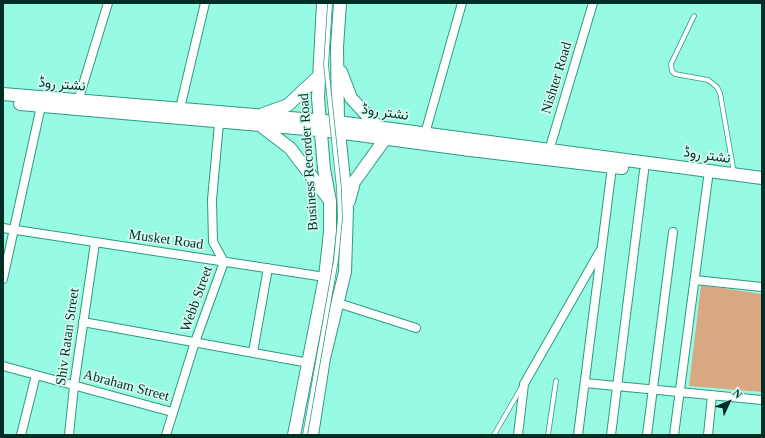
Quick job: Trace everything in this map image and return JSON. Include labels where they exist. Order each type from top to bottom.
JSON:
[{"type":"main road","name":"Business Recorder Road","points":[[294,435],[325,277],[330,232],[330,201],[324,169],[320,126],[319,76],[323,3]]},
{"type":"main road","points":[[312,435],[324,358],[345,272],[347,210],[338,127],[337,47],[340,3]]},
{"type":"main road","points":[[337,47],[342,78],[351,98],[378,127]]},
{"type":"main road","points":[[319,76],[288,105],[260,121],[290,148],[330,201]]},
{"type":"main road","name":"نشتر روڈ","points":[[3,94],[180,108],[260,121],[338,127],[378,127],[423,139]]},
{"type":"main road","name":"نشتر روڈ","points":[[3,103],[219,123],[260,121]]},
{"type":"main road","name":"نشتر روڈ","points":[[338,127],[385,139],[423,139],[548,155],[762,178]]},
{"type":"main road","points":[[347,210],[354,182],[385,139]]},
{"type":"main road","name":"نشتر روڈ","points":[[548,155],[612,167],[762,184]]},
{"type":"street","points":[[78,101],[108,3]]},
{"type":"street","points":[[180,108],[205,3]]},
{"type":"street","points":[[423,139],[462,3]]},
{"type":"street","name":"Nishter Road","points":[[548,155],[593,3]]},
{"type":"street","points":[[3,279],[41,106]]},
{"type":"street","name":"Webb Street","points":[[166,435],[195,342],[224,262],[213,242],[212,200],[219,123]]},
{"type":"street","points":[[578,435],[612,167]]},
{"type":"street","points":[[611,435],[644,170]]},
{"type":"street","points":[[674,435],[708,178]]},
{"type":"street","name":"Musket Road","points":[[3,228],[325,277]]},
{"type":"street","points":[[646,435],[673,232]]},
{"type":"street","name":"Shiv Ratan Street","points":[[69,435],[74,386],[95,243]]},
{"type":"street","points":[[518,435],[524,384],[602,247]]},
{"type":"street","points":[[253,352],[268,268]]},
{"type":"street","points":[[694,280],[762,287]]},
{"type":"street","points":[[338,303],[416,328]]},
{"type":"street","points":[[83,322],[308,363]]},
{"type":"street","name":"Abraham Street","points":[[3,366],[172,412]]},
{"type":"street","points":[[21,435],[36,375]]},
{"type":"street","points":[[585,383],[762,400]]},
{"type":"street","points":[[708,435],[712,395]]},
{"type":"lane","points":[[304,435],[336,260],[340,220],[340,188],[326,65],[330,3]]},
{"type":"lane","points":[[694,16],[671,64],[672,71],[675,74],[708,80],[717,87],[720,93],[735,175]]},
{"type":"lane","points":[[548,435],[556,381]]},
{"type":"lane","points":[[494,435],[524,384]]},
{"type":"shaded area","points":[[701,285],[762,294],[762,392],[689,386]]}]
